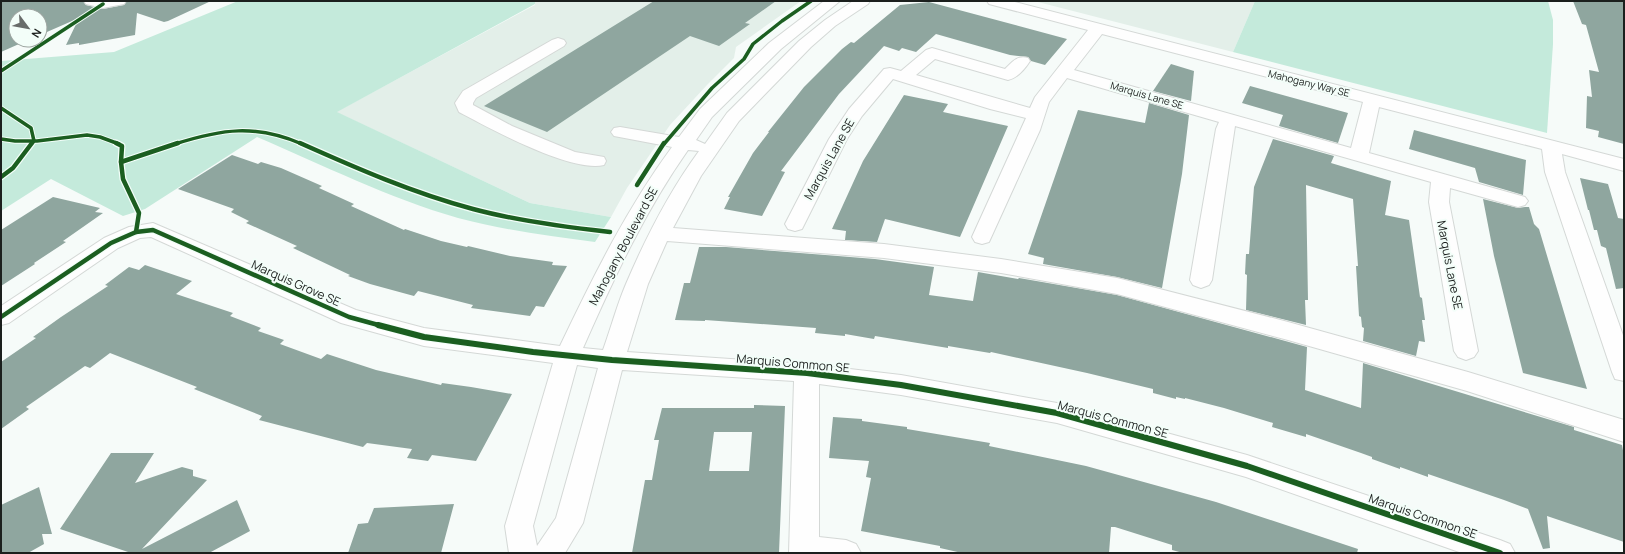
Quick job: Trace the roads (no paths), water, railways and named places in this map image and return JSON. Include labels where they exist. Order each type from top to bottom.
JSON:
[{"type":"street","points":[[91,1],[103,4],[119,1]]},
{"type":"street","name":"Mahogany Boulevard SE","points":[[524,553],[519,526],[567,356],[594,298],[641,209],[666,168],[706,113],[775,46],[833,1]]},
{"type":"street","points":[[549,553],[569,523],[612,360],[637,284],[659,234],[691,176],[733,117],[805,44],[835,19],[864,1]]},
{"type":"street","name":"Mahogany Way SE","points":[[994,1],[1624,165]]},
{"type":"street","points":[[982,237],[1031,130],[1041,101],[1098,28]]},
{"type":"street","points":[[558,43],[469,94],[464,103],[465,108],[506,130],[571,157],[597,161]]},
{"type":"street","points":[[904,77],[932,53],[1008,76],[1022,61]]},
{"type":"street","name":"Marquis Lane SE","points":[[1064,72],[1518,201]]},
{"type":"street","name":"Marquis Lane SE","points":[[795,224],[838,138],[855,113],[890,73],[996,105],[1036,115]]},
{"type":"street","points":[[1359,155],[1372,99]]},
{"type":"street","points":[[1200,280],[1225,129],[1229,119]]},
{"type":"street","points":[[620,132],[710,148]]},
{"type":"street","points":[[1551,145],[1555,172],[1624,372]]},
{"type":"street","name":"Marquis Lane SE","points":[[1440,179],[1439,202],[1466,351]]},
{"type":"street","name":"Marquis Grove SE","points":[[1,317],[111,243],[136,232],[153,230],[349,317],[424,337],[567,356],[612,360]]},
{"type":"street","points":[[659,234],[884,251],[1001,266],[1117,286],[1288,331],[1453,377],[1624,431]]},
{"type":"street","name":"Marquis Common SE","points":[[612,360],[807,373],[901,385],[1057,413],[1247,466],[1500,553]]},
{"type":"street","points":[[807,373],[804,551],[846,553]]}]
